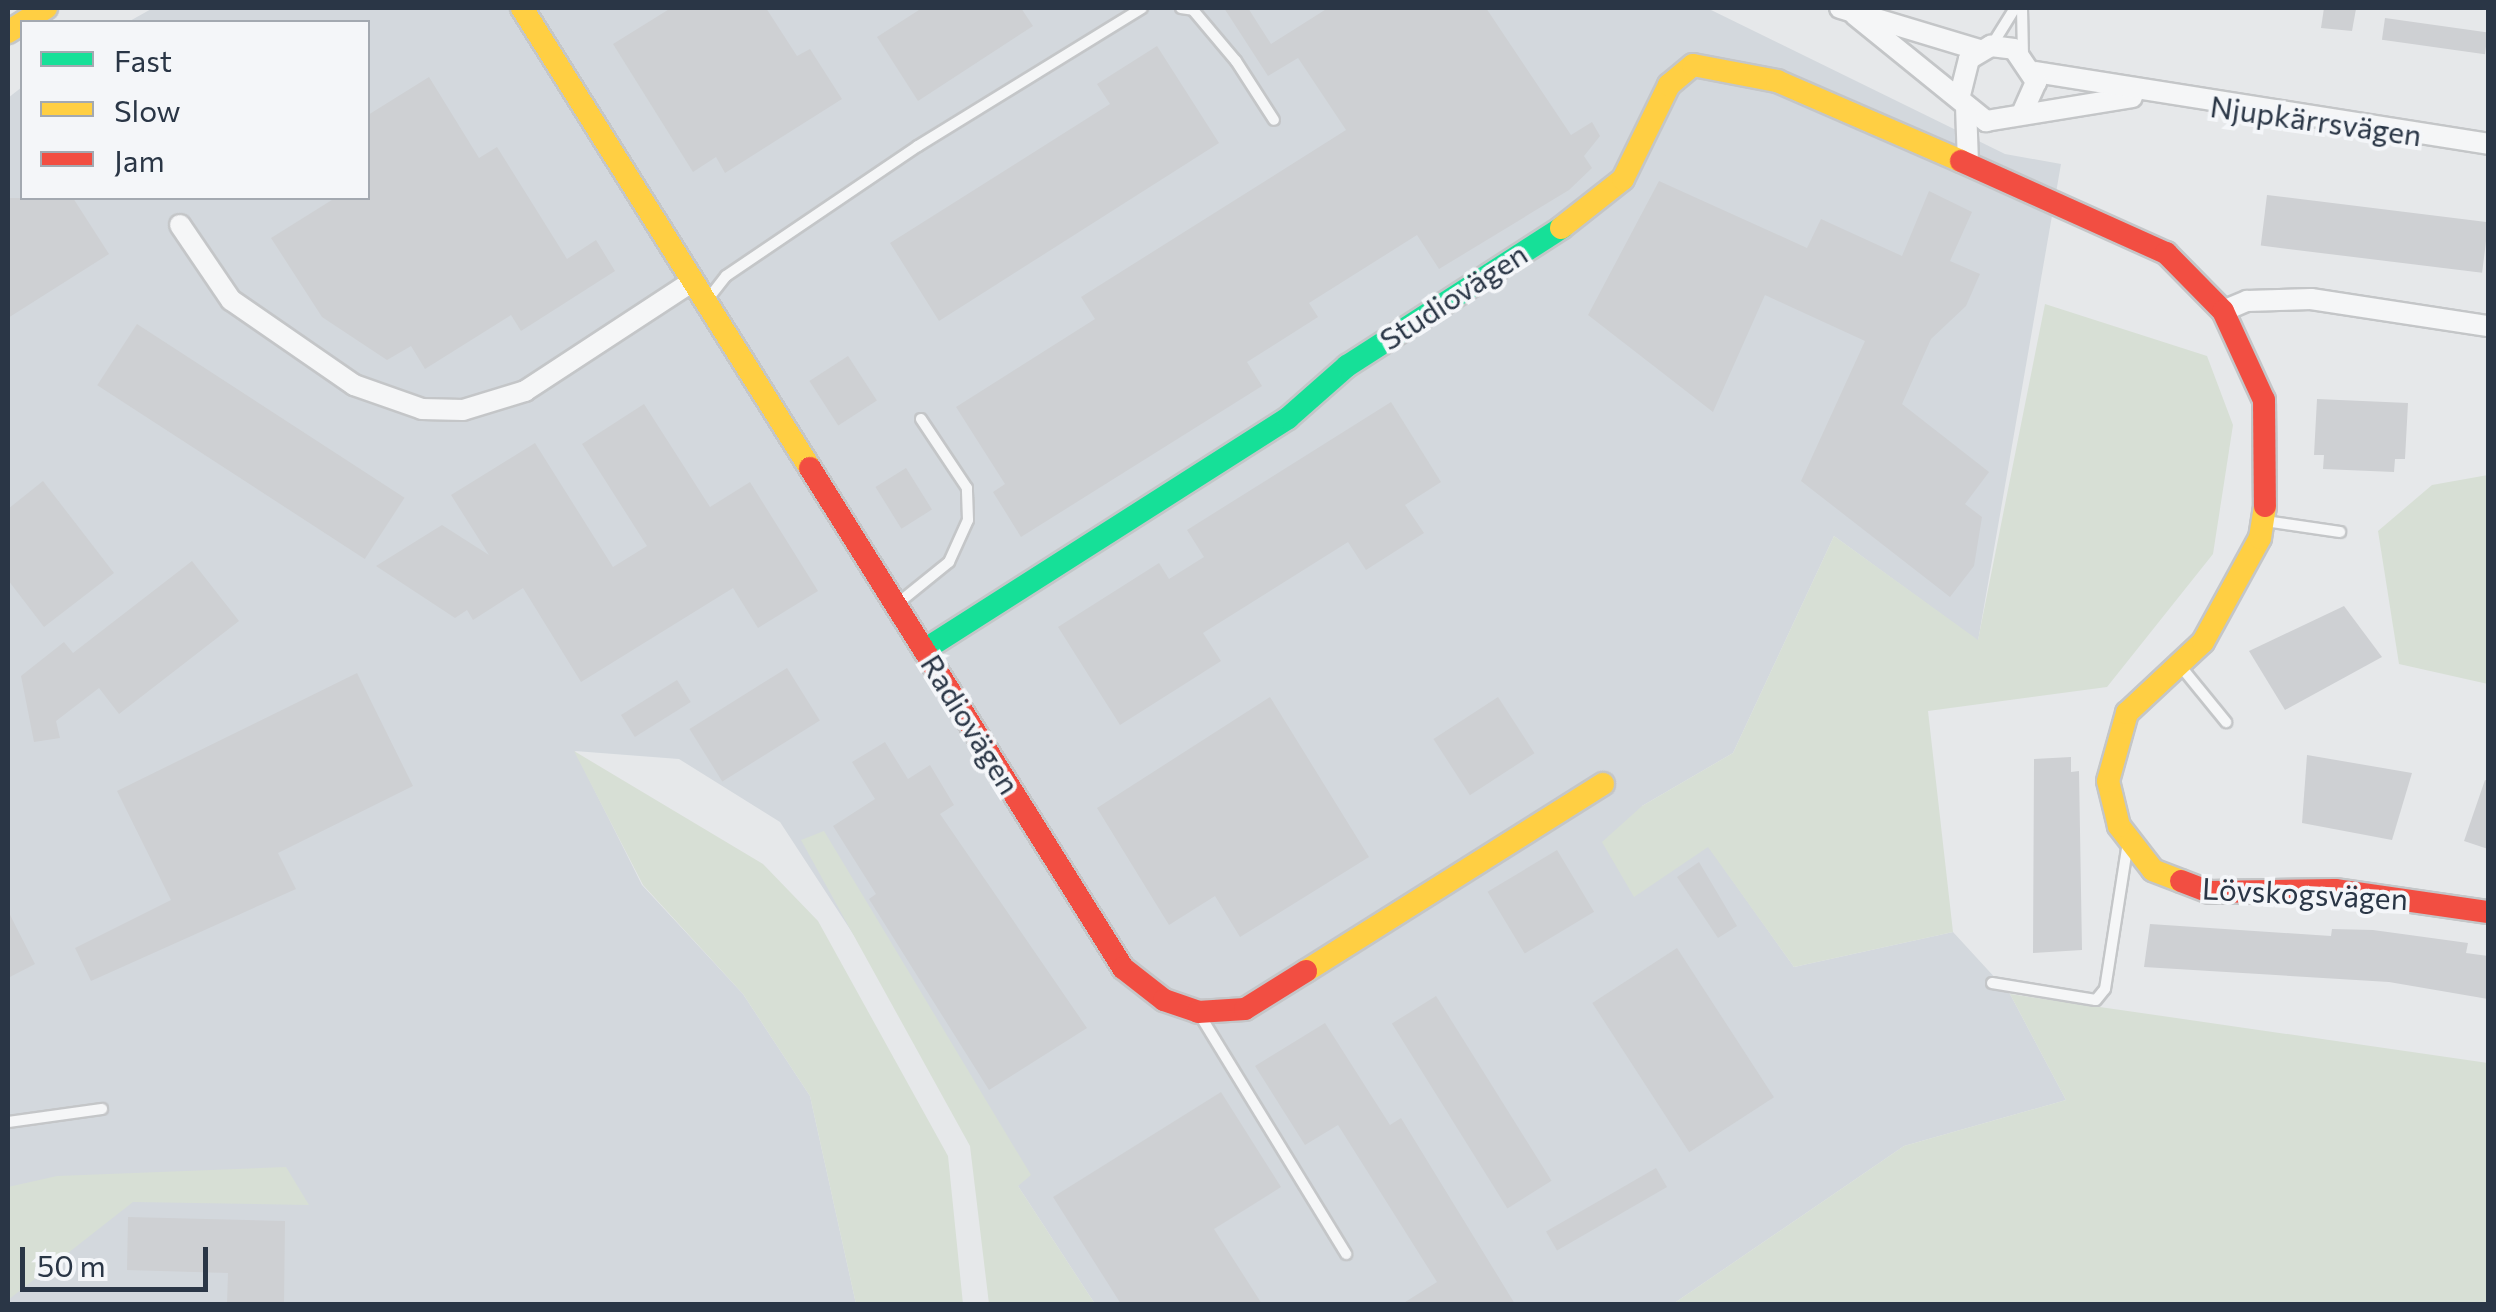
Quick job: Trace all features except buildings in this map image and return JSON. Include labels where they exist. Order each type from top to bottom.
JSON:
[{"type":"street","name":"Radiovägen","points":[[528,10],[693,282],[1123,968],[1164,1000],[1198,1012],[1245,1009],[1603,784]]},
{"type":"street","name":"Njupkärrsvägen","points":[[1848,11],[2144,96],[2488,144]]},
{"type":"street","name":"Njupkärrsvägen","points":[[1848,11],[1963,101],[1999,123],[2022,114],[2144,96]]},
{"type":"street","points":[[1968,163],[1962,70],[1985,48]]},
{"type":"street","points":[[2022,114],[2036,93],[2029,63]]},
{"type":"street","name":"Studiovägen","points":[[924,650],[1288,418],[1348,366],[1596,206],[1623,179],[1668,85],[1693,65],[1778,81],[2026,190]]},
{"type":"street","points":[[1968,163],[1999,123]]},
{"type":"street","name":"Lövskogsvägen","points":[[2026,190],[2166,253],[2223,312],[2264,400],[2270,470],[2264,520],[2238,590],[2178,664],[2126,713],[2110,757],[2110,797],[2129,842],[2153,870],[2209,892],[2352,891],[2488,912]]},
{"type":"street","points":[[180,225],[231,300],[354,385],[422,409],[463,410],[525,391],[693,282]]},
{"type":"street","points":[[2223,312],[2247,301],[2311,298],[2488,326]]},
{"type":"lane","points":[[706,302],[726,276],[886,168],[1142,8]]},
{"type":"lane","points":[[1181,8],[1193,10],[1236,61],[1274,120]]},
{"type":"lane","points":[[1985,48],[2019,8]]},
{"type":"lane","points":[[2019,8],[2029,63]]},
{"type":"lane","points":[[896,605],[949,562],[968,520],[968,488],[921,418]]},
{"type":"lane","points":[[2264,520],[2340,532]]},
{"type":"lane","points":[[2178,664],[2226,722]]},
{"type":"lane","points":[[1992,983],[2096,1000],[2105,990],[2129,842]]},
{"type":"lane","points":[[1198,1012],[1346,1254]]},
{"type":"lane","points":[[8,1122],[102,1109]]},
{"type":"shaded area","points":[[153,8],[1707,8],[2005,154],[2061,164],[1978,641],[1834,536],[1733,753],[1642,806],[1708,846],[1794,967],[1953,932],[2010,994],[2066,1100],[1904,1146],[1673,1304],[1095,1304],[780,822],[679,759],[575,751],[642,885],[743,994],[810,1096],[856,1304],[8,1304],[8,98],[20,89],[20,200],[370,200],[370,20],[132,20]]},
{"type":"shaded area","points":[[2045,304],[2207,356],[2233,425],[2213,554],[2107,687],[1928,711],[1953,932],[1794,967],[1708,847],[1634,897],[1602,842],[1642,806],[1733,753],[1834,536],[1978,640]]},
{"type":"shaded area","points":[[2488,475],[2488,684],[2399,664],[2378,531],[2432,485]]},
{"type":"shaded area","points":[[574,751],[763,864],[818,921],[948,1156],[963,1304],[856,1304],[810,1096],[743,994],[643,885]]},
{"type":"shaded area","points":[[824,831],[1031,1175],[1018,1186],[1095,1304],[989,1304],[970,1146],[801,840]]},
{"type":"shaded area","points":[[2010,994],[2488,1063],[2488,1304],[1673,1304],[1904,1146],[2066,1100]]},
{"type":"shaded area","points":[[286,1167],[309,1205],[133,1202],[8,1300],[8,1187],[57,1176]]},
{"type":"traffic: fast","points":[[924,650],[1288,418],[1347,366],[1561,228]]},
{"type":"traffic: slow","points":[[27,20],[46,8]]},
{"type":"traffic: slow","points":[[522,8],[810,468]]},
{"type":"traffic: slow","points":[[8,32],[20,24]]},
{"type":"traffic: slow","points":[[1561,228],[1623,179],[1669,85],[1693,65],[1777,81],[1961,161]]},
{"type":"traffic: slow","points":[[2181,881],[2153,870],[2119,826],[2108,781],[2127,713],[2203,642],[2260,538],[2265,506]]},
{"type":"traffic: slow","points":[[1306,971],[1603,784]]},
{"type":"traffic: jam","points":[[1961,161],[2166,253],[2223,311],[2264,400],[2265,506]]},
{"type":"traffic: jam","points":[[810,468],[1123,968],[1164,1000],[1198,1012],[1245,1009],[1306,971]]},
{"type":"traffic: jam","points":[[2181,881],[2209,892],[2335,890],[2488,912]]}]
